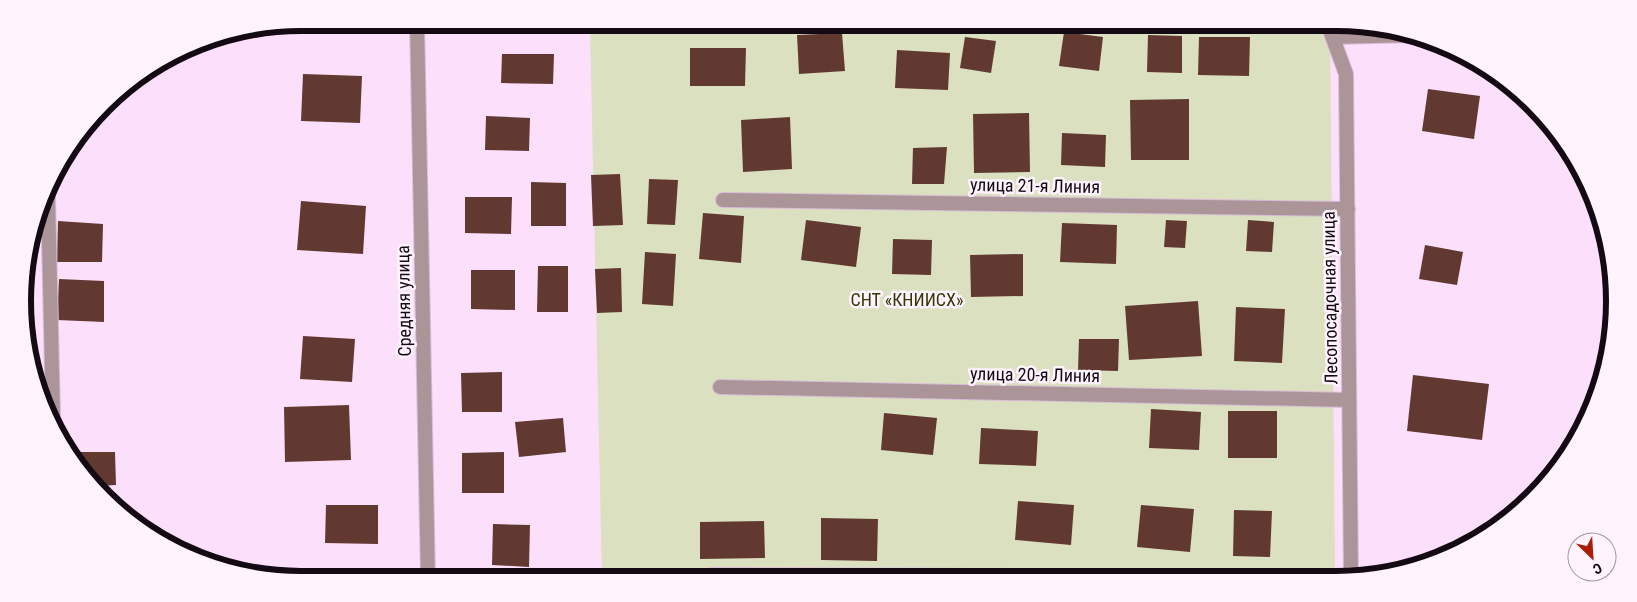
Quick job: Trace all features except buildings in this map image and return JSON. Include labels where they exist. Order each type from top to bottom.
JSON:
[{"type":"street","name":"Средняя улица","points":[[417,31],[428,571]]},
{"type":"street","name":"Лесопосадочная улица","points":[[1329,31],[1346,74],[1351,570]]},
{"type":"street","name":"улица 21-я Линия","points":[[723,200],[1348,209]]},
{"type":"street","points":[[48,208],[52,403]]},
{"type":"street","name":"улица 20-я Линия","points":[[720,387],[1349,400]]},
{"type":"lane","points":[[1332,38],[1391,37]]},
{"type":"green space","name":"СНТ «КНИИСХ»","points":[[590,31],[1330,31],[1335,571],[602,571]]}]
